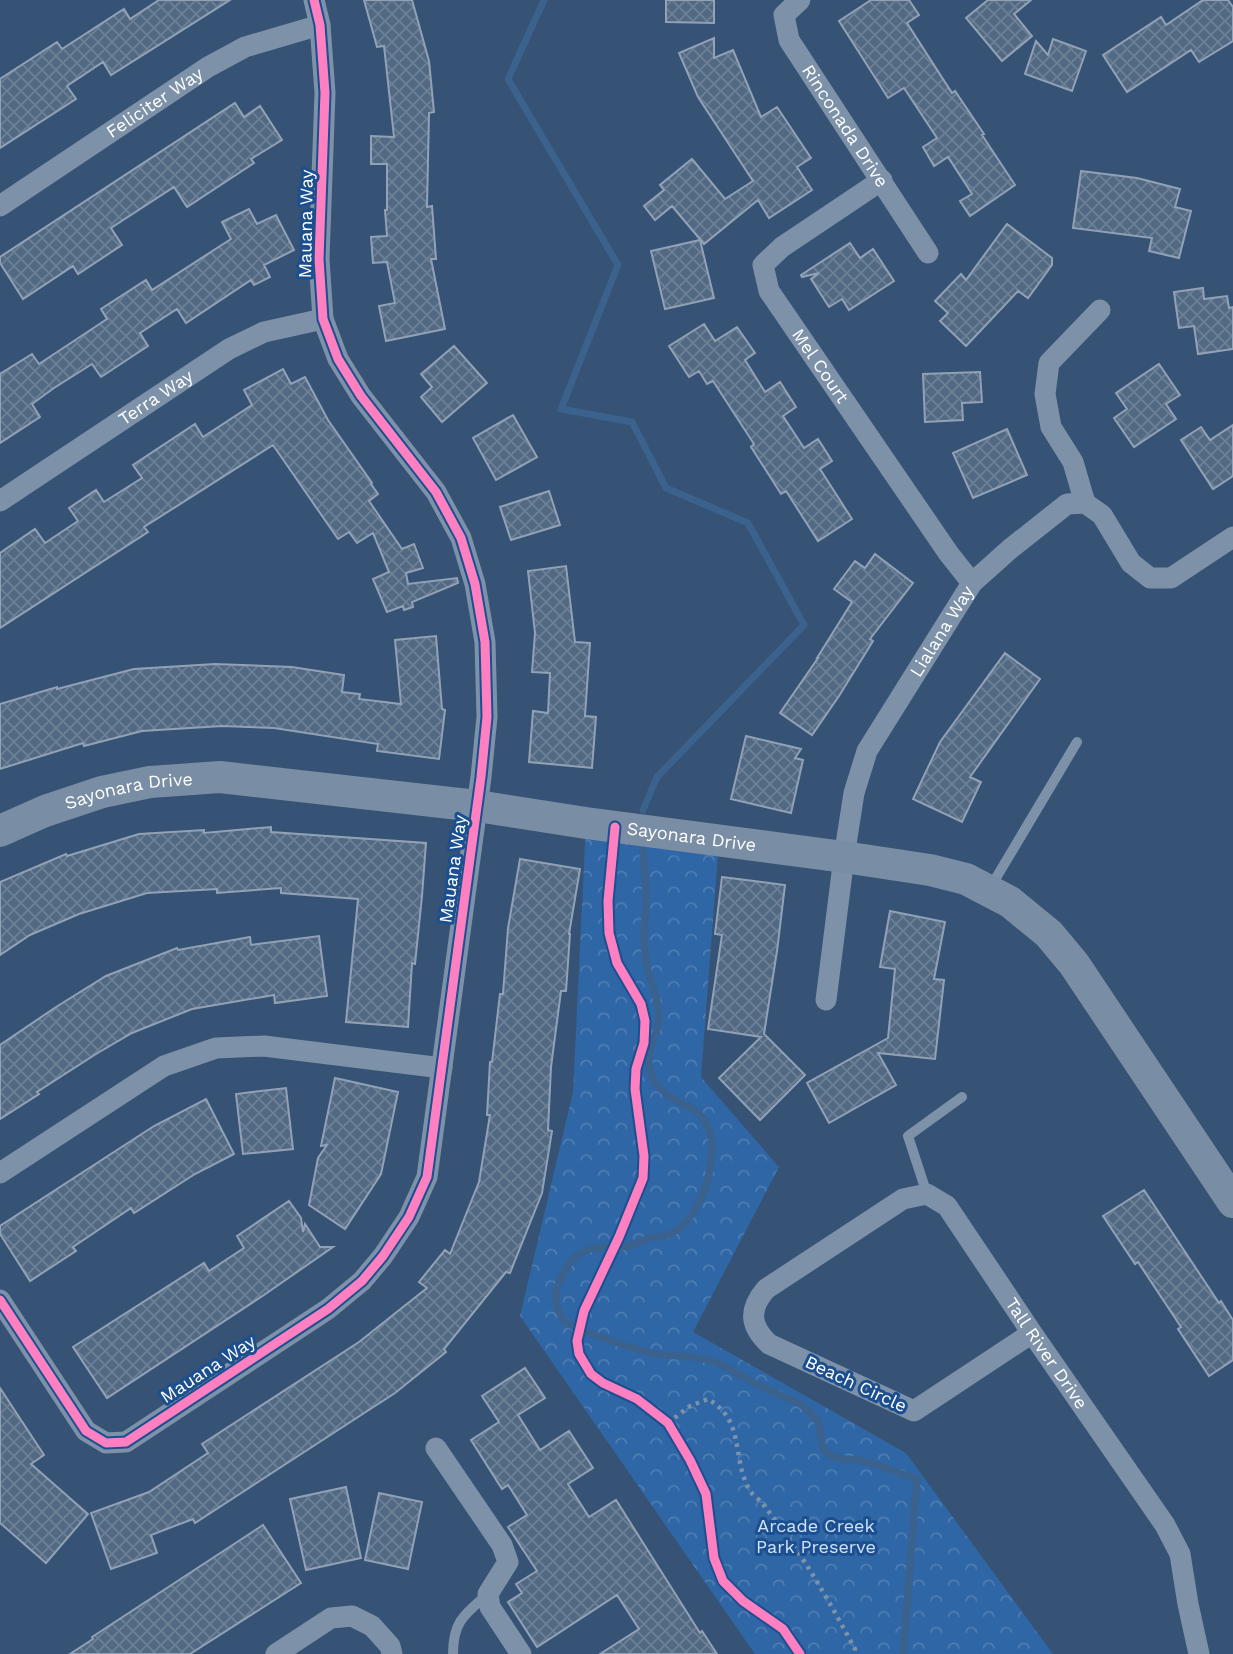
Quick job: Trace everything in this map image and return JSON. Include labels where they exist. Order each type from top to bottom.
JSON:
[{"type":"street","name":"Mauana Way","points":[[0,1300],[86,1430],[106,1443],[126,1442],[328,1309],[362,1281],[383,1256],[409,1217],[427,1177],[487,718],[485,642],[475,584],[461,538],[436,492],[361,396],[338,359],[323,319],[319,259],[325,93],[320,25],[314,0]]},
{"type":"street","name":"Rinconada Drive","points":[[800,0],[784,15],[789,40],[928,253]]},
{"type":"street","name":"Feliciter Way","points":[[0,206],[208,67],[245,47],[320,25]]},
{"type":"street","name":"Mel Court","points":[[882,180],[782,247],[763,265],[768,291],[949,554],[972,583]]},
{"type":"street","points":[[1100,310],[1049,363],[1045,394],[1051,427],[1073,461],[1085,503],[1101,515],[1131,563],[1150,578],[1171,578],[1233,537]]},
{"type":"street","name":"Terra Way","points":[[0,501],[229,349],[264,332],[323,319]]},
{"type":"street","name":"Lialana Way","points":[[826,1000],[854,793],[867,751],[972,583],[1067,504],[1085,503]]},
{"type":"street","name":"Sayonara Drive","points":[[0,831],[45,811],[102,792],[149,782],[220,778],[477,806],[596,825],[844,857],[930,870],[966,879],[1010,902],[1049,934],[1074,964],[1233,1202]]},
{"type":"street","points":[[0,1173],[164,1066],[216,1048],[264,1046],[442,1068]]},
{"type":"street","name":"Beach Circle","points":[[927,1194],[903,1199],[766,1289],[758,1299],[753,1313],[760,1335],[769,1344],[914,1411],[1032,1333]]},
{"type":"street","name":"Tall River Drive","points":[[927,1194],[947,1206],[1165,1525],[1180,1554],[1199,1654]]},
{"type":"street","points":[[436,1448],[502,1545],[508,1562],[488,1594],[490,1607],[521,1654]]},
{"type":"street","points":[[276,1654],[331,1618],[352,1616],[372,1626],[390,1646],[393,1654]]},
{"type":"lane","points":[[988,891],[1077,742]]},
{"type":"lane","points":[[927,1194],[908,1136],[962,1097]]},
{"type":"lane","points":[[453,1654],[454,1634],[462,1617],[488,1594]]},
{"type":"path","points":[[668,1423],[690,1406],[708,1399],[719,1406],[729,1418],[736,1438],[742,1472],[750,1491],[799,1553],[855,1649],[854,1654]]},
{"type":"path","points":[[658,1415],[674,1432]]},
{"type":"green space","name":"Arcade Creek Park Preserve","points":[[586,823],[719,841],[701,1077],[779,1167],[693,1332],[906,1453],[1053,1654],[755,1654],[520,1316],[573,1092]]},
{"type":"building","points":[[159,0],[230,0],[111,75],[103,62],[67,86],[76,99],[0,148],[0,79],[57,42],[62,49],[124,9],[130,19]]},
{"type":"building","points":[[364,0],[412,0],[429,61],[434,112],[429,113],[427,207],[432,206],[436,259],[431,259],[445,329],[386,341],[379,306],[395,303],[387,262],[373,263],[371,237],[387,236],[387,164],[371,164],[371,136],[394,137],[384,46],[377,47]]},
{"type":"building","points":[[666,0],[714,0],[714,23],[666,22]]},
{"type":"building","points":[[871,0],[909,0],[919,15],[907,23],[952,93],[955,91],[984,134],[982,135],[1015,185],[970,216],[960,201],[972,194],[948,157],[934,166],[923,147],[937,138],[904,88],[888,98],[839,21]]},
{"type":"building","points":[[988,0],[1031,0],[1014,14],[1032,36],[1002,61],[966,18]]},
{"type":"building","points":[[1203,0],[1228,0],[1233,7],[1233,41],[1199,62],[1191,50],[1127,92],[1103,55],[1161,17],[1166,25]]},
{"type":"building","points":[[714,38],[714,58],[733,50],[761,117],[777,107],[811,158],[797,167],[812,190],[769,218],[758,200],[704,244],[672,206],[655,220],[644,206],[664,190],[660,185],[692,159],[725,199],[753,181],[698,97],[679,53]]},
{"type":"building","points":[[1053,39],[1086,51],[1072,91],[1025,74],[1036,41],[1048,55]]},
{"type":"building","points":[[235,103],[244,117],[260,106],[282,140],[251,159],[254,163],[187,207],[174,187],[111,228],[122,245],[78,274],[73,266],[23,299],[0,263],[0,257]]},
{"type":"building","points":[[1081,171],[1137,178],[1180,189],[1175,207],[1191,211],[1179,258],[1149,251],[1152,238],[1073,228]]},
{"type":"building","points":[[249,209],[257,224],[276,215],[294,250],[264,265],[270,277],[254,285],[251,280],[186,323],[177,309],[140,333],[148,346],[101,377],[92,364],[54,388],[32,404],[40,417],[0,443],[0,374],[32,354],[39,364],[107,319],[101,309],[146,280],[152,290],[231,239],[222,222]]},
{"type":"building","points":[[1007,224],[1052,258],[1052,265],[1028,298],[1018,291],[966,346],[940,321],[948,313],[935,301],[961,274],[966,280]]},
{"type":"building","points":[[700,240],[714,298],[665,309],[651,251]]},
{"type":"building","points":[[850,243],[860,258],[873,249],[894,281],[849,310],[842,299],[829,307],[811,279],[819,273],[801,275]]},
{"type":"building","points":[[1203,288],[1204,299],[1227,296],[1229,308],[1233,307],[1233,349],[1198,354],[1194,326],[1179,328],[1174,292]]},
{"type":"building","points":[[704,324],[715,341],[737,327],[755,353],[745,360],[765,392],[780,382],[796,407],[783,416],[804,448],[818,439],[832,461],[820,469],[852,519],[818,541],[786,491],[781,494],[751,447],[754,444],[713,381],[707,384],[699,371],[689,377],[669,346]]},
{"type":"building","points":[[454,346],[487,383],[442,422],[421,397],[432,387],[421,374]]},
{"type":"building","points":[[1159,364],[1180,395],[1166,404],[1176,419],[1134,447],[1114,418],[1127,409],[1116,393]]},
{"type":"building","points":[[283,369],[291,384],[305,377],[328,420],[378,494],[369,501],[402,549],[414,544],[423,568],[406,573],[408,584],[457,578],[458,583],[412,602],[413,607],[404,610],[403,606],[387,612],[373,579],[389,572],[373,533],[357,543],[349,532],[338,539],[273,445],[144,527],[148,532],[0,628],[0,553],[35,529],[45,543],[78,521],[69,508],[96,490],[104,502],[142,478],[133,465],[195,424],[203,437],[252,405],[244,390]]},
{"type":"building","points":[[980,372],[982,402],[962,403],[963,420],[925,422],[923,374]]},
{"type":"building","points":[[513,415],[537,457],[496,480],[473,438]]},
{"type":"building","points":[[1233,425],[1233,476],[1213,489],[1181,440],[1201,427],[1210,440]]},
{"type":"building","points":[[1007,429],[1027,475],[973,498],[953,453]]},
{"type":"building","points":[[549,491],[560,525],[511,540],[500,507]]},
{"type":"building","points":[[875,554],[913,583],[870,639],[873,641],[812,735],[780,713],[852,602],[834,589],[855,561],[865,568]]},
{"type":"building","points":[[566,566],[575,642],[590,643],[585,716],[596,717],[592,768],[529,762],[533,711],[548,713],[550,673],[532,672],[535,633],[528,571]]},
{"type":"building","points":[[436,636],[442,709],[445,710],[439,759],[377,751],[378,744],[274,728],[222,726],[142,731],[84,746],[83,743],[0,769],[0,704],[134,669],[215,664],[292,667],[344,675],[342,692],[360,694],[359,699],[401,704],[395,640]]},
{"type":"building","points":[[1005,653],[1040,679],[970,777],[981,782],[962,822],[913,799],[940,742]]},
{"type":"building","points":[[746,736],[801,749],[795,758],[803,760],[791,813],[731,799]]},
{"type":"building","points":[[271,827],[271,832],[426,843],[415,964],[412,963],[408,1027],[346,1022],[358,899],[281,893],[281,888],[217,893],[217,889],[147,893],[79,914],[30,935],[0,955],[0,882],[66,854],[67,856],[139,834],[204,830],[204,833]]},
{"type":"building","points":[[520,859],[580,869],[569,934],[566,991],[561,991],[551,1067],[548,1130],[552,1131],[542,1193],[510,1273],[506,1272],[444,1349],[446,1352],[395,1393],[195,1523],[193,1519],[151,1535],[157,1553],[111,1569],[91,1513],[149,1492],[208,1453],[202,1444],[359,1342],[427,1288],[419,1282],[445,1250],[450,1254],[479,1182],[490,1115],[487,1115],[490,1062],[500,994],[503,994],[508,928]]},
{"type":"building","points":[[722,877],[785,885],[764,1034],[805,1075],[760,1120],[719,1078],[761,1037],[708,1029],[722,935],[715,934]]},
{"type":"building","points":[[890,911],[945,922],[934,979],[944,980],[935,1059],[878,1053],[896,1085],[829,1123],[807,1083],[888,1038],[895,969],[880,967]]},
{"type":"building","points":[[319,936],[327,996],[275,1003],[274,995],[192,1009],[132,1033],[37,1092],[39,1094],[0,1119],[0,1045],[106,976],[177,948],[178,950],[250,937],[251,945]]},
{"type":"building","points":[[335,1078],[398,1092],[381,1174],[345,1229],[309,1205],[318,1158],[327,1145],[321,1146]]},
{"type":"building","points":[[286,1088],[293,1149],[243,1154],[236,1094]]},
{"type":"building","points":[[206,1099],[234,1154],[195,1174],[134,1213],[131,1208],[73,1247],[76,1251],[30,1281],[0,1234],[0,1226],[154,1126]]},
{"type":"building","points":[[1144,1190],[1233,1320],[1233,1360],[1209,1376],[1178,1329],[1181,1327],[1138,1262],[1135,1264],[1103,1216]]},
{"type":"building","points":[[289,1201],[301,1218],[303,1232],[305,1224],[320,1247],[333,1247],[107,1398],[73,1347],[204,1263],[209,1271],[244,1248],[237,1236]]},
{"type":"building","points":[[525,1368],[545,1398],[518,1415],[540,1450],[569,1431],[593,1468],[568,1484],[589,1517],[616,1500],[700,1633],[702,1631],[717,1654],[600,1654],[639,1629],[617,1595],[537,1647],[508,1602],[522,1593],[516,1584],[537,1571],[508,1527],[527,1515],[508,1485],[502,1489],[471,1440],[499,1422],[482,1396]]},
{"type":"building","points":[[0,1388],[44,1455],[31,1464],[88,1514],[46,1563],[0,1523]]},
{"type":"building","points":[[346,1487],[361,1558],[306,1570],[290,1499]]},
{"type":"building","points":[[379,1493],[422,1502],[408,1569],[365,1560]]},
{"type":"building","points":[[263,1525],[301,1583],[190,1654],[70,1654],[93,1639],[92,1637]]},
{"type":"waterway","points":[[544,0],[508,79],[618,265],[561,409],[632,422],[666,488],[748,523],[804,625],[657,777],[643,810]]},
{"type":"waterway","points":[[643,851],[646,903],[644,946],[659,1012],[649,1055],[650,1070],[657,1085],[701,1116],[709,1128],[712,1147],[709,1174],[694,1211],[674,1232],[627,1246],[591,1249],[574,1258],[564,1271],[557,1290],[558,1311],[569,1324],[619,1344],[652,1353],[700,1358],[720,1364],[809,1411],[818,1422],[823,1446],[829,1455],[873,1463],[917,1479],[903,1654]]},
{"type":"cycle path","points":[[0,1300],[86,1431],[106,1443],[126,1442],[328,1309],[362,1281],[383,1256],[409,1217],[427,1177],[481,777],[487,717],[485,642],[475,584],[461,538],[436,492],[361,396],[338,359],[323,319],[319,259],[325,93],[320,25],[314,0]]},
{"type":"cycle path","points":[[615,827],[608,901],[609,933],[617,963],[641,1004],[645,1021],[644,1043],[636,1069],[635,1089],[644,1156],[643,1178],[584,1311],[577,1341],[579,1354],[591,1374],[603,1383],[637,1399],[668,1423],[706,1494],[714,1558],[723,1581],[743,1601],[783,1629],[800,1654]]}]
